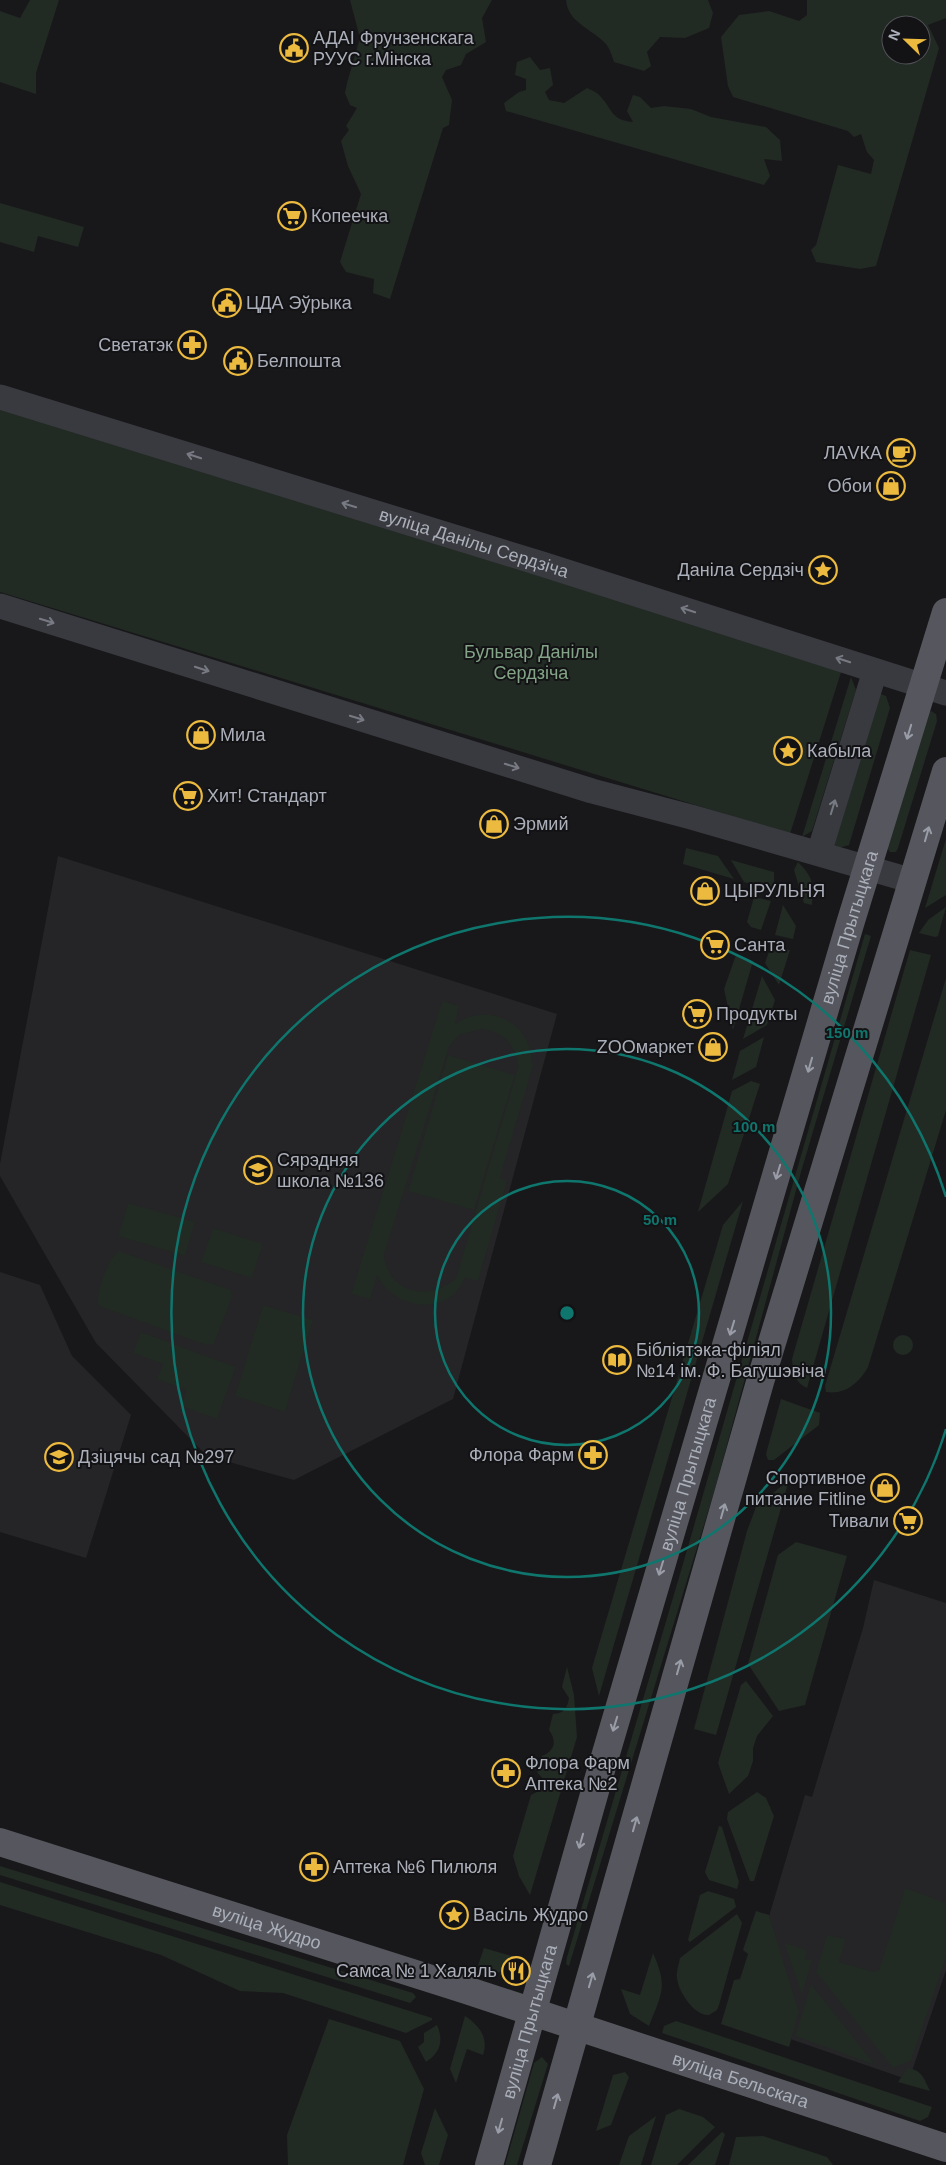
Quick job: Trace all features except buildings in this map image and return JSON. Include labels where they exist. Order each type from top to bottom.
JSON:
[{"type":"main road","name":"вуліца Прытыцкага","points":[[489,2165],[602,1767],[868,867],[934,689],[946,612]]},
{"type":"main road","points":[[537,2165],[757,1391],[946,771]]},
{"type":"main road","name":"вуліца Жудро","points":[[0,1842],[533,2012]]},
{"type":"main road","name":"вуліца Бельскага","points":[[533,2012],[946,2148]]},
{"type":"street","name":"вуліца Данілы Сердзіча","points":[[0,397],[542,564],[934,689]]},
{"type":"street","points":[[0,606],[592,791],[691,816],[913,881]]},
{"type":"street","points":[[819,853],[876,671]]},
{"type":"shaded area","name":"Сярэдняя школа №136","points":[[58,856],[557,1014],[453,1399],[294,1480],[207,1456],[96,1343],[0,1176],[0,1164]]},
{"type":"shaded area","name":"Дзіцячы сад №297","points":[[0,1272],[40,1285],[72,1356],[131,1415],[86,1558],[0,1532]]},
{"type":"shaded area","points":[[874,1580],[946,1603],[946,1970],[909,2080],[738,2021],[805,1795],[812,1797],[863,1628]]},
{"type":"green space","points":[[30,0],[59,0],[36,73],[36,94],[0,82],[0,11],[20,18]]},
{"type":"green space","points":[[350,0],[492,0],[482,18],[486,42],[466,54],[461,65],[446,70],[442,77],[452,100],[449,125],[443,128],[390,299],[373,293],[374,279],[346,272],[340,262],[361,194],[348,166],[341,141],[349,130],[346,126],[357,108],[350,105],[345,93],[360,38]]},
{"type":"green space","points":[[566,0],[708,0],[713,13],[709,28],[685,38],[660,37],[647,52],[651,66],[644,71],[614,62],[606,44],[576,20],[568,8]]},
{"type":"green space","points":[[807,0],[946,0],[946,18],[931,24],[931,15],[881,15],[881,65],[931,65],[931,31],[939,48],[876,266],[860,269],[816,262],[811,250],[816,245],[838,165],[871,174],[874,160],[867,152],[861,134],[854,137],[848,131],[733,97],[728,86],[721,37],[739,15],[769,11],[799,21],[807,15]]},
{"type":"green space","points":[[530,57],[540,70],[550,68],[553,85],[545,92],[549,100],[564,103],[587,88],[599,95],[616,116],[626,121],[633,122],[627,111],[633,95],[640,97],[651,108],[664,106],[691,109],[711,117],[766,127],[780,140],[782,161],[764,159],[770,176],[764,185],[506,111],[504,103],[519,92],[526,90],[526,79],[515,75],[517,62]]},
{"type":"green space","points":[[0,203],[84,227],[78,247],[38,236],[34,252],[0,242]]},
{"type":"green space","name":"Бульвар Данілы Сердзіча","points":[[0,407],[843,666],[790,834],[0,592]]},
{"type":"green space","points":[[851,677],[856,690],[812,831],[802,837]]},
{"type":"green space","points":[[878,693],[886,696],[890,708],[849,845],[839,848],[831,846]]},
{"type":"green space","points":[[931,711],[936,714],[937,721],[898,848],[896,852],[890,852],[887,848],[927,714]]},
{"type":"green space","points":[[946,839],[946,895],[925,908]]},
{"type":"green space","points":[[686,848],[718,856],[734,879],[683,864]]},
{"type":"green space","points":[[731,860],[774,872],[774,890],[744,882]]},
{"type":"green space","points":[[798,862],[810,877],[812,905],[804,903],[794,870]]},
{"type":"green space","points":[[754,897],[771,901],[761,930],[751,927],[747,922]]},
{"type":"green space","points":[[783,905],[796,926],[793,939],[775,935]]},
{"type":"green space","points":[[946,907],[938,936],[919,933],[928,920]]},
{"type":"green space","points":[[865,934],[871,936],[801,1172],[715,1489],[569,1966],[566,1964],[567,1957]]},
{"type":"green space","points":[[771,946],[790,950],[779,985],[765,963]]},
{"type":"green space","points":[[910,950],[931,955],[807,1388],[797,1380],[792,1359]]},
{"type":"green space","points":[[736,955],[753,961],[733,1030],[724,989]]},
{"type":"green space","points":[[762,976],[775,1000],[767,1025],[743,1039]]},
{"type":"green space","points":[[946,978],[946,1110],[868,1367],[851,1387],[839,1392],[826,1392],[825,1386]]},
{"type":"green space","points":[[442,1001],[459,1006],[455,1024],[464,1019],[484,1014],[494,1015],[512,1023],[520,1030],[528,1042],[533,1066],[500,1178],[507,1181],[478,1281],[465,1278],[457,1291],[447,1299],[435,1304],[422,1305],[396,1296],[377,1276],[370,1299],[351,1294]],"holes":[[[481,1029],[489,1030],[507,1040],[517,1059],[518,1067],[456,1278],[445,1286],[434,1290],[423,1292],[412,1290],[402,1286],[394,1278],[387,1268],[384,1255],[449,1047],[459,1035]]]},
{"type":"green space","points":[[764,1037],[756,1067],[732,1080],[740,1051]]},
{"type":"green space","points":[[448,1055],[515,1075],[474,1210],[408,1191]]},
{"type":"green space","points":[[751,1081],[760,1084],[728,1184],[698,1212],[732,1091]]},
{"type":"green space","points":[[743,1201],[599,1696],[592,1668],[723,1225]]},
{"type":"green space","points":[[128,1203],[195,1222],[185,1256],[118,1236]]},
{"type":"green space","points":[[213,1228],[263,1244],[252,1278],[201,1262]]},
{"type":"green space","points":[[119,1251],[231,1290],[232,1298],[214,1344],[206,1345],[99,1306],[98,1294],[103,1277],[111,1260]]},
{"type":"green space","points":[[263,1305],[313,1320],[285,1412],[235,1396]]},
{"type":"green space","points":[[141,1332],[236,1367],[217,1419],[181,1406],[187,1390],[157,1379],[163,1364],[133,1353]]},
{"type":"green space","points":[[903,1335],[910,1338],[913,1345],[910,1352],[903,1355],[896,1352],[893,1345],[896,1338]]},
{"type":"green space","points":[[781,1399],[820,1413],[819,1425],[774,1460],[768,1460],[766,1454]]},
{"type":"green space","points":[[789,1480],[716,1735],[694,1729],[747,1531],[756,1507]]},
{"type":"green space","points":[[796,1542],[847,1556],[805,1705],[779,1711],[748,1664],[778,1555]]},
{"type":"green space","points":[[567,1667],[574,1695],[577,1737],[530,1895],[519,1876],[513,1856],[531,1795],[539,1791],[543,1779],[537,1772],[542,1756],[550,1751],[554,1742],[549,1730],[553,1714],[560,1713],[566,1708],[568,1702],[569,1698],[562,1687]]},
{"type":"green space","points":[[746,1681],[773,1716],[757,1736],[753,1748],[753,1761],[748,1776],[729,1794],[718,1763],[741,1685]]},
{"type":"green space","points":[[757,1792],[766,1798],[774,1816],[754,1881],[750,1881],[727,1819],[728,1812]]},
{"type":"green space","points":[[719,1826],[722,1827],[739,1882],[737,1889],[709,1880],[705,1872]]},
{"type":"green space","points":[[0,1866],[413,1993],[416,1997],[410,2003],[0,1875]]},
{"type":"green space","points":[[0,1882],[432,2018],[432,2020],[406,2033],[283,1993],[240,1991],[161,1955],[0,1905]]},
{"type":"green space","points":[[905,1888],[946,1903],[946,1958],[911,2061],[893,2068],[816,1972],[827,1935],[846,1939],[839,1962],[874,1972],[879,1970]]},
{"type":"green space","points":[[708,1891],[734,1899],[736,1907],[690,1942],[688,1940],[700,1895]]},
{"type":"green space","points":[[756,1911],[769,1915],[799,2012],[789,2047],[721,2024],[734,1980],[740,1979],[748,1954],[743,1950]]},
{"type":"green space","points":[[737,1914],[742,1923],[719,2005],[717,2010],[709,2015],[703,2014],[688,2002],[680,1989],[677,1971],[680,1958]]},
{"type":"green space","points":[[784,1943],[807,1950],[805,1959],[812,1960],[802,1995]]},
{"type":"green space","points":[[484,1948],[512,1956],[500,1972],[474,1977]]},
{"type":"green space","points":[[653,1953],[661,1974],[662,1990],[649,2026],[630,2014],[621,1989],[640,1995]]},
{"type":"green space","points":[[811,1984],[875,2065],[795,2036]]},
{"type":"green space","points":[[465,2016],[482,2032],[485,2049],[483,2055],[467,2049],[456,2083],[450,2069]]},
{"type":"green space","points":[[329,2019],[400,2041],[424,2089],[403,2165],[288,2165],[287,2135]]},
{"type":"green space","points":[[676,2021],[932,2107],[928,2117],[920,2121],[662,2033],[664,2026]]},
{"type":"green space","points":[[437,2025],[440,2036],[439,2046],[435,2055],[426,2062],[418,2047],[424,2042],[424,2033]]},
{"type":"green space","points":[[542,2057],[548,2064],[517,2165],[505,2165],[534,2063]]},
{"type":"green space","points":[[907,2068],[919,2073],[930,2091],[898,2082]]},
{"type":"green space","points":[[625,2072],[629,2077],[611,2125],[596,2131],[613,2075]]},
{"type":"green space","points":[[435,2108],[448,2135],[439,2165],[425,2165],[421,2153]]},
{"type":"green space","points":[[679,2109],[703,2117],[715,2127],[677,2165],[651,2165],[666,2115]]},
{"type":"green space","points":[[656,2116],[641,2165],[619,2165],[629,2136]]},
{"type":"green space","points":[[722,2132],[725,2134],[715,2165],[688,2165]]},
{"type":"green space","points":[[763,2136],[827,2157],[833,2165],[729,2165],[736,2137]]},
{"type":"place","name":"АДАІ Фрунзенскага РУУС г.Мінска","points":[[294,48]]},
{"type":"place","name":"Копеечка","points":[[292,216]]},
{"type":"place","name":"ЦДА Эўрыка","points":[[227,303]]},
{"type":"place","name":"Светатэк","points":[[192,345]]},
{"type":"place","name":"Белпошта","points":[[238,361]]},
{"type":"place","name":"ЛАVКА","points":[[901,453]]},
{"type":"place","name":"Обои","points":[[891,486]]},
{"type":"place","name":"Даніла Сердзіч","points":[[823,570]]},
{"type":"place","name":"Мила","points":[[201,735]]},
{"type":"place","name":"Кабыла","points":[[788,751]]},
{"type":"place","name":"Хит! Стандарт","points":[[188,796]]},
{"type":"place","name":"Эрмий","points":[[494,824]]},
{"type":"place","name":"ЦЫРУЛЬНЯ","points":[[705,891]]},
{"type":"place","name":"Санта","points":[[715,945]]},
{"type":"place","name":"Продукты","points":[[697,1014]]},
{"type":"place","name":"ZOOмаркет","points":[[713,1047]]},
{"type":"place","name":"Сярэдняя школа №136","points":[[258,1170]]},
{"type":"place","name":"Бібліятэка-філіял №14 ім. Ф. Багушэвіча","points":[[617,1360]]},
{"type":"place","name":"Флора Фарм","points":[[593,1455]]},
{"type":"place","name":"Дзіцячы сад №297","points":[[59,1457]]},
{"type":"place","name":"Спортивное питание Fitline","points":[[885,1488]]},
{"type":"place","name":"Тивали","points":[[908,1521]]},
{"type":"place","name":"Флора Фарм Аптека №2","points":[[506,1773]]},
{"type":"place","name":"Аптека №6 Пилюля","points":[[314,1867]]},
{"type":"place","name":"Васіль Жудро","points":[[454,1915]]},
{"type":"place","name":"Самса № 1 Халяль","points":[[516,1971]]}]
